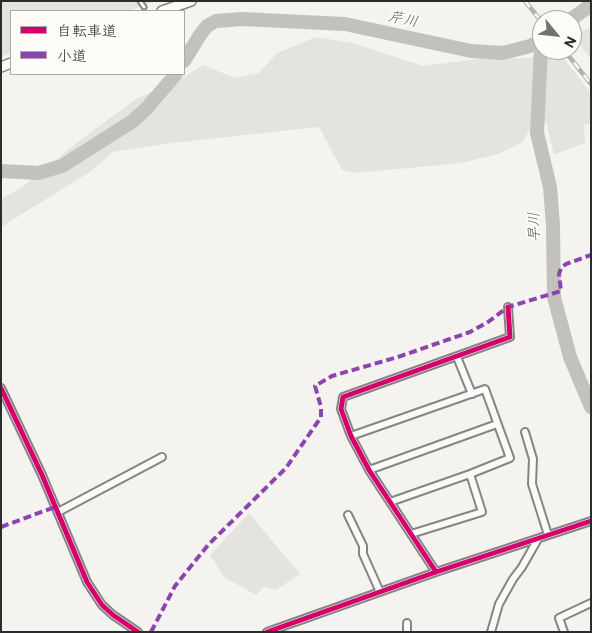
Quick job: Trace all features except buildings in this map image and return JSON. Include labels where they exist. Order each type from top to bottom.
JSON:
[{"type":"main road","points":[[165,10],[190,1]]},
{"type":"street","points":[[436,572],[369,470],[351,436],[341,409],[342,398],[510,337],[508,307]]},
{"type":"street","points":[[457,357],[472,394]]},
{"type":"street","points":[[1,388],[58,512],[87,582],[102,605],[138,632]]},
{"type":"street","points":[[351,436],[486,390],[510,458],[390,502]]},
{"type":"street","points":[[369,470],[498,424]]},
{"type":"street","points":[[526,432],[533,459],[532,484],[548,535]]},
{"type":"street","points":[[58,512],[162,457]]},
{"type":"street","points":[[411,534],[482,512],[470,474]]},
{"type":"street","points":[[348,515],[363,546],[363,554],[380,592]]},
{"type":"street","points":[[267,632],[436,572],[591,521]]},
{"type":"street","points":[[491,632],[499,604],[538,539]]},
{"type":"street","points":[[564,632],[558,618],[591,604]]},
{"type":"street","points":[[407,632],[408,623]]},
{"type":"lane","points":[[140,1],[144,7]]},
{"type":"shaded area","points":[[1,1],[156,1],[131,10],[10,10],[10,53],[1,57]]},
{"type":"shaded area","points":[[591,27],[591,59],[582,48],[582,31]]},
{"type":"shaded area","points":[[316,37],[353,43],[423,66],[477,59],[532,57],[532,60],[565,60],[591,93],[591,124],[584,125],[585,143],[554,155],[546,121],[534,121],[523,142],[498,154],[461,163],[356,173],[342,170],[319,127],[172,143],[113,152],[90,172],[1,227],[1,199],[22,187],[83,138],[136,99],[181,79],[203,65],[235,78],[259,73],[277,53]]},
{"type":"shaded area","points":[[249,513],[300,574],[276,590],[264,587],[256,595],[224,577],[210,555]]},
{"type":"waterway","name":"芹川","points":[[582,11],[591,5]]},
{"type":"waterway","name":"芹川","points":[[185,59],[207,26],[216,21],[242,19],[345,24],[471,51],[503,53],[532,45]]},
{"type":"waterway","name":"早川","points":[[540,60],[537,133],[550,187],[553,225],[554,297],[570,357],[591,407]]},
{"type":"waterway","name":"芹川","points":[[1,171],[38,173],[62,166],[133,121],[147,108],[175,75]]},
{"type":"railway","points":[[525,1],[532,10]]},
{"type":"railway","points":[[572,60],[591,84]]},
{"type":"marked path","points":[[151,632],[175,586],[208,545],[286,468],[321,417],[321,407],[315,386],[332,376],[398,357],[470,332],[488,322],[508,307],[561,291],[559,274],[561,268],[566,264],[591,255]]},
{"type":"marked path","points":[[1,527],[55,507]]},
{"type":"cycle path","points":[[436,572],[369,470],[351,436],[341,409],[343,397],[510,337],[508,307]]},
{"type":"cycle path","points":[[1,388],[42,475],[87,582],[102,605],[138,632]]},
{"type":"cycle path","points":[[267,632],[436,572],[591,521]]}]
